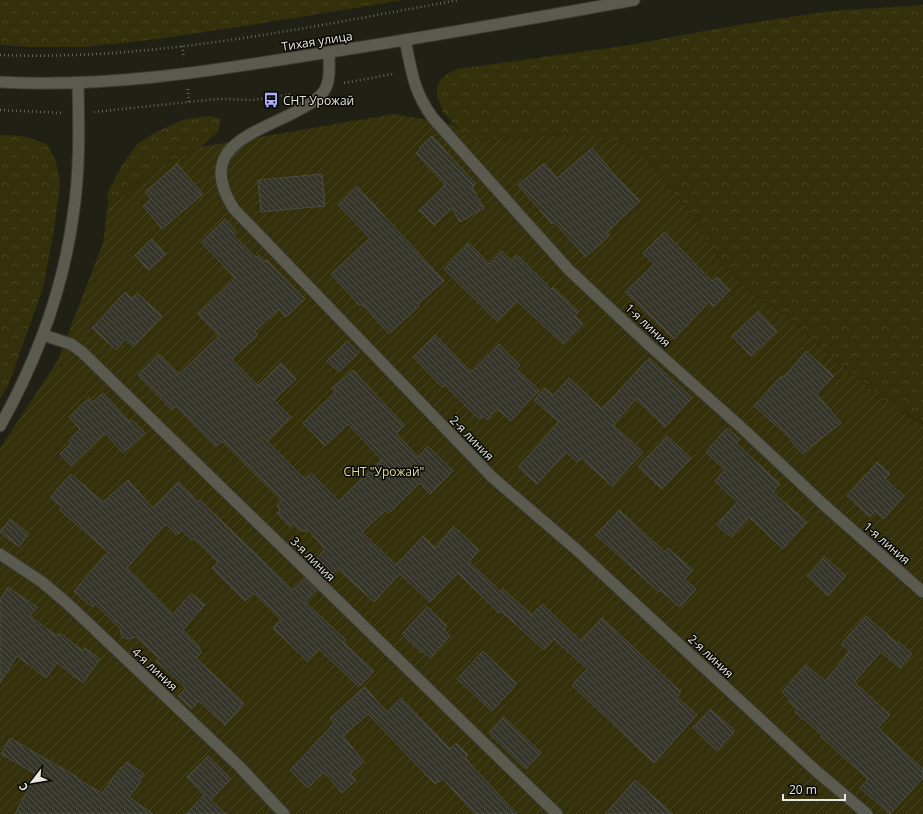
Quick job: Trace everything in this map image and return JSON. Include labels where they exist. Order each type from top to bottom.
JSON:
[{"type":"street","name":"Тихая улица","points":[[0,82],[21,84],[78,83],[186,74],[406,40],[634,0]]},
{"type":"street","name":"1-я линия","points":[[406,40],[414,82],[424,105],[433,118],[558,259],[649,345],[742,428],[823,504],[923,592]]},
{"type":"street","points":[[326,86],[328,77],[329,52]]},
{"type":"street","points":[[0,426],[27,374],[43,335],[67,250],[73,216],[78,166],[78,83]]},
{"type":"street","name":"2-я линия","points":[[326,86],[318,98],[306,106],[251,134],[238,142],[228,151],[223,160],[221,179],[227,199],[234,209],[492,477],[577,550],[810,765],[867,814]]},
{"type":"street","name":"3-я линия","points":[[43,335],[71,344],[82,352],[557,814]]},
{"type":"street","name":"4-я линия","points":[[0,554],[42,582],[68,604],[228,756],[284,814]]},
{"type":"path","points":[[0,55],[56,56],[98,54],[182,46],[239,39],[459,0]]},
{"type":"path","points":[[326,86],[393,74]]},
{"type":"path","points":[[0,110],[51,113],[107,111],[217,99],[252,100],[295,94]]},
{"type":"green space","points":[[0,0],[403,0],[157,39],[87,47],[31,47],[0,45]]},
{"type":"green space","points":[[923,5],[923,423],[895,408],[830,356],[790,317],[754,295],[722,264],[688,209],[649,162],[565,135],[478,140],[468,137],[460,131],[443,112],[437,97],[437,88],[440,80],[447,74],[457,69],[623,46],[738,25],[830,11]]},
{"type":"green space","name":"СНТ \"Урожай\"","points":[[394,114],[452,124],[468,137],[478,140],[565,135],[594,136],[623,144],[649,162],[688,209],[722,264],[754,295],[790,317],[830,356],[895,408],[923,424],[923,814],[0,814],[0,448],[58,360],[103,243],[108,203],[115,202],[169,162],[201,147]]},
{"type":"green space","points":[[210,116],[221,119],[218,132],[201,147],[169,162],[115,202],[108,203],[107,194],[122,165],[137,144],[156,132],[182,120]]},
{"type":"green space","points":[[0,135],[23,136],[47,144],[56,161],[60,184],[54,230],[43,288],[8,386],[0,399]]},
{"type":"building","points":[[432,136],[475,183],[472,187],[484,208],[460,222],[452,208],[434,225],[419,210],[445,185],[416,153],[420,149],[419,148]]},
{"type":"building","points":[[592,148],[640,201],[607,232],[610,235],[586,257],[554,222],[552,224],[518,185],[544,163],[557,178]]},
{"type":"building","points":[[177,164],[203,194],[162,229],[143,206],[151,199],[145,192]]},
{"type":"building","points":[[322,174],[325,206],[261,212],[258,180]]},
{"type":"building","points":[[357,186],[444,281],[418,304],[419,306],[389,334],[362,304],[360,306],[331,274],[370,238],[338,205]]},
{"type":"building","points":[[225,219],[236,231],[233,234],[256,258],[259,255],[266,263],[266,259],[305,299],[286,317],[279,309],[254,332],[258,335],[232,359],[258,386],[281,363],[296,379],[274,400],[291,417],[267,441],[305,479],[311,473],[339,501],[382,460],[348,424],[325,446],[303,423],[335,392],[332,389],[353,370],[404,425],[396,433],[418,457],[428,446],[453,471],[430,494],[420,483],[389,513],[386,510],[362,532],[396,565],[423,536],[435,548],[454,527],[479,550],[469,562],[501,592],[503,589],[532,615],[542,604],[581,641],[602,618],[681,692],[677,697],[697,715],[654,763],[572,685],[587,669],[554,639],[544,650],[501,611],[499,613],[458,573],[430,602],[400,574],[374,602],[338,569],[326,580],[315,569],[316,567],[312,563],[325,549],[309,531],[300,531],[293,523],[290,527],[277,513],[280,510],[277,506],[282,501],[222,441],[216,447],[176,406],[172,410],[138,375],[159,354],[179,374],[219,336],[198,314],[235,278],[201,242]]},
{"type":"building","points":[[664,232],[712,281],[717,277],[730,290],[714,307],[709,302],[674,339],[625,292],[654,264],[643,253]]},
{"type":"building","points":[[152,239],[166,254],[148,270],[135,255]]},
{"type":"building","points":[[469,243],[489,264],[502,251],[512,261],[517,255],[551,289],[553,287],[579,312],[575,316],[583,324],[563,344],[517,301],[497,321],[444,269]]},
{"type":"building","points":[[125,292],[132,299],[137,293],[162,316],[133,347],[126,339],[116,350],[92,328]]},
{"type":"building","points":[[758,311],[777,331],[751,356],[732,336]]},
{"type":"building","points":[[435,335],[471,372],[499,344],[520,365],[516,369],[539,390],[511,421],[497,409],[487,420],[483,416],[479,419],[445,385],[442,387],[413,357]]},
{"type":"building","points":[[347,341],[359,353],[339,372],[327,361]]},
{"type":"building","points":[[806,351],[834,376],[817,394],[841,423],[802,454],[787,435],[754,406],[781,376],[783,378]]},
{"type":"building","points":[[649,358],[692,398],[665,427],[636,399],[613,425],[643,452],[612,486],[581,458],[577,462],[566,452],[537,484],[518,467],[559,422],[534,400],[545,388],[553,395],[569,378],[602,409]]},
{"type":"building","points":[[103,393],[130,422],[132,420],[145,433],[123,453],[105,433],[71,466],[60,454],[71,443],[69,440],[80,429],[69,417],[89,398],[93,402]]},
{"type":"building","points":[[726,429],[740,439],[736,443],[780,484],[773,492],[807,522],[783,549],[749,517],[731,537],[717,525],[737,502],[715,481],[725,470],[706,452]]},
{"type":"building","points":[[667,436],[691,458],[662,489],[638,467]]},
{"type":"building","points":[[877,462],[890,474],[885,479],[904,496],[884,519],[875,511],[870,517],[847,496]]},
{"type":"building","points":[[71,474],[103,502],[128,480],[153,508],[179,482],[198,502],[200,500],[293,590],[305,578],[317,590],[305,602],[346,640],[343,642],[374,671],[359,687],[319,649],[307,661],[273,628],[281,620],[254,593],[245,601],[212,568],[218,562],[194,539],[192,540],[182,530],[177,535],[166,524],[127,568],[173,614],[191,593],[205,605],[183,630],[198,645],[201,653],[196,658],[244,703],[225,725],[199,701],[192,709],[178,696],[186,688],[156,661],[159,658],[136,637],[127,639],[122,637],[120,628],[95,604],[92,607],[74,591],[108,552],[60,510],[62,508],[50,497]]},
{"type":"building","points":[[619,510],[665,552],[668,548],[693,570],[685,579],[696,589],[680,607],[660,590],[659,592],[596,535]]},
{"type":"building","points":[[10,519],[29,534],[19,547],[0,532]]},
{"type":"building","points":[[825,557],[846,576],[828,596],[807,576]]},
{"type":"building","points":[[8,587],[37,607],[30,616],[57,636],[60,633],[83,651],[85,648],[100,659],[83,683],[57,663],[46,678],[17,656],[0,683],[0,599]]},
{"type":"building","points":[[427,607],[447,626],[444,630],[450,636],[430,658],[423,651],[422,653],[402,634]]},
{"type":"building","points":[[866,616],[912,654],[900,668],[881,652],[854,682],[890,715],[878,728],[923,769],[923,778],[890,814],[860,788],[868,779],[821,737],[822,735],[795,712],[797,709],[788,701],[790,699],[782,692],[806,665],[825,681],[850,651],[841,644]]},
{"type":"building","points":[[483,651],[517,684],[492,711],[457,679]]},
{"type":"building","points":[[365,687],[387,712],[401,698],[450,749],[456,743],[468,755],[465,758],[517,814],[475,814],[443,779],[435,784],[368,714],[343,736],[364,762],[350,774],[356,780],[342,793],[324,772],[308,788],[290,770],[334,723],[330,718]]},
{"type":"building","points":[[710,709],[735,731],[717,751],[693,728]]},
{"type":"building","points":[[504,717],[541,753],[526,769],[489,733]]},
{"type":"building","points":[[10,738],[102,793],[121,767],[122,768],[127,762],[144,774],[139,781],[141,782],[129,797],[153,814],[15,814],[36,774],[1,754]]},
{"type":"building","points":[[208,756],[231,779],[211,800],[226,814],[186,814],[204,795],[187,777]]},
{"type":"building","points":[[635,780],[673,814],[605,814]]},
{"type":"place","name":"СНТ Урожай","points":[[271,100]]}]
